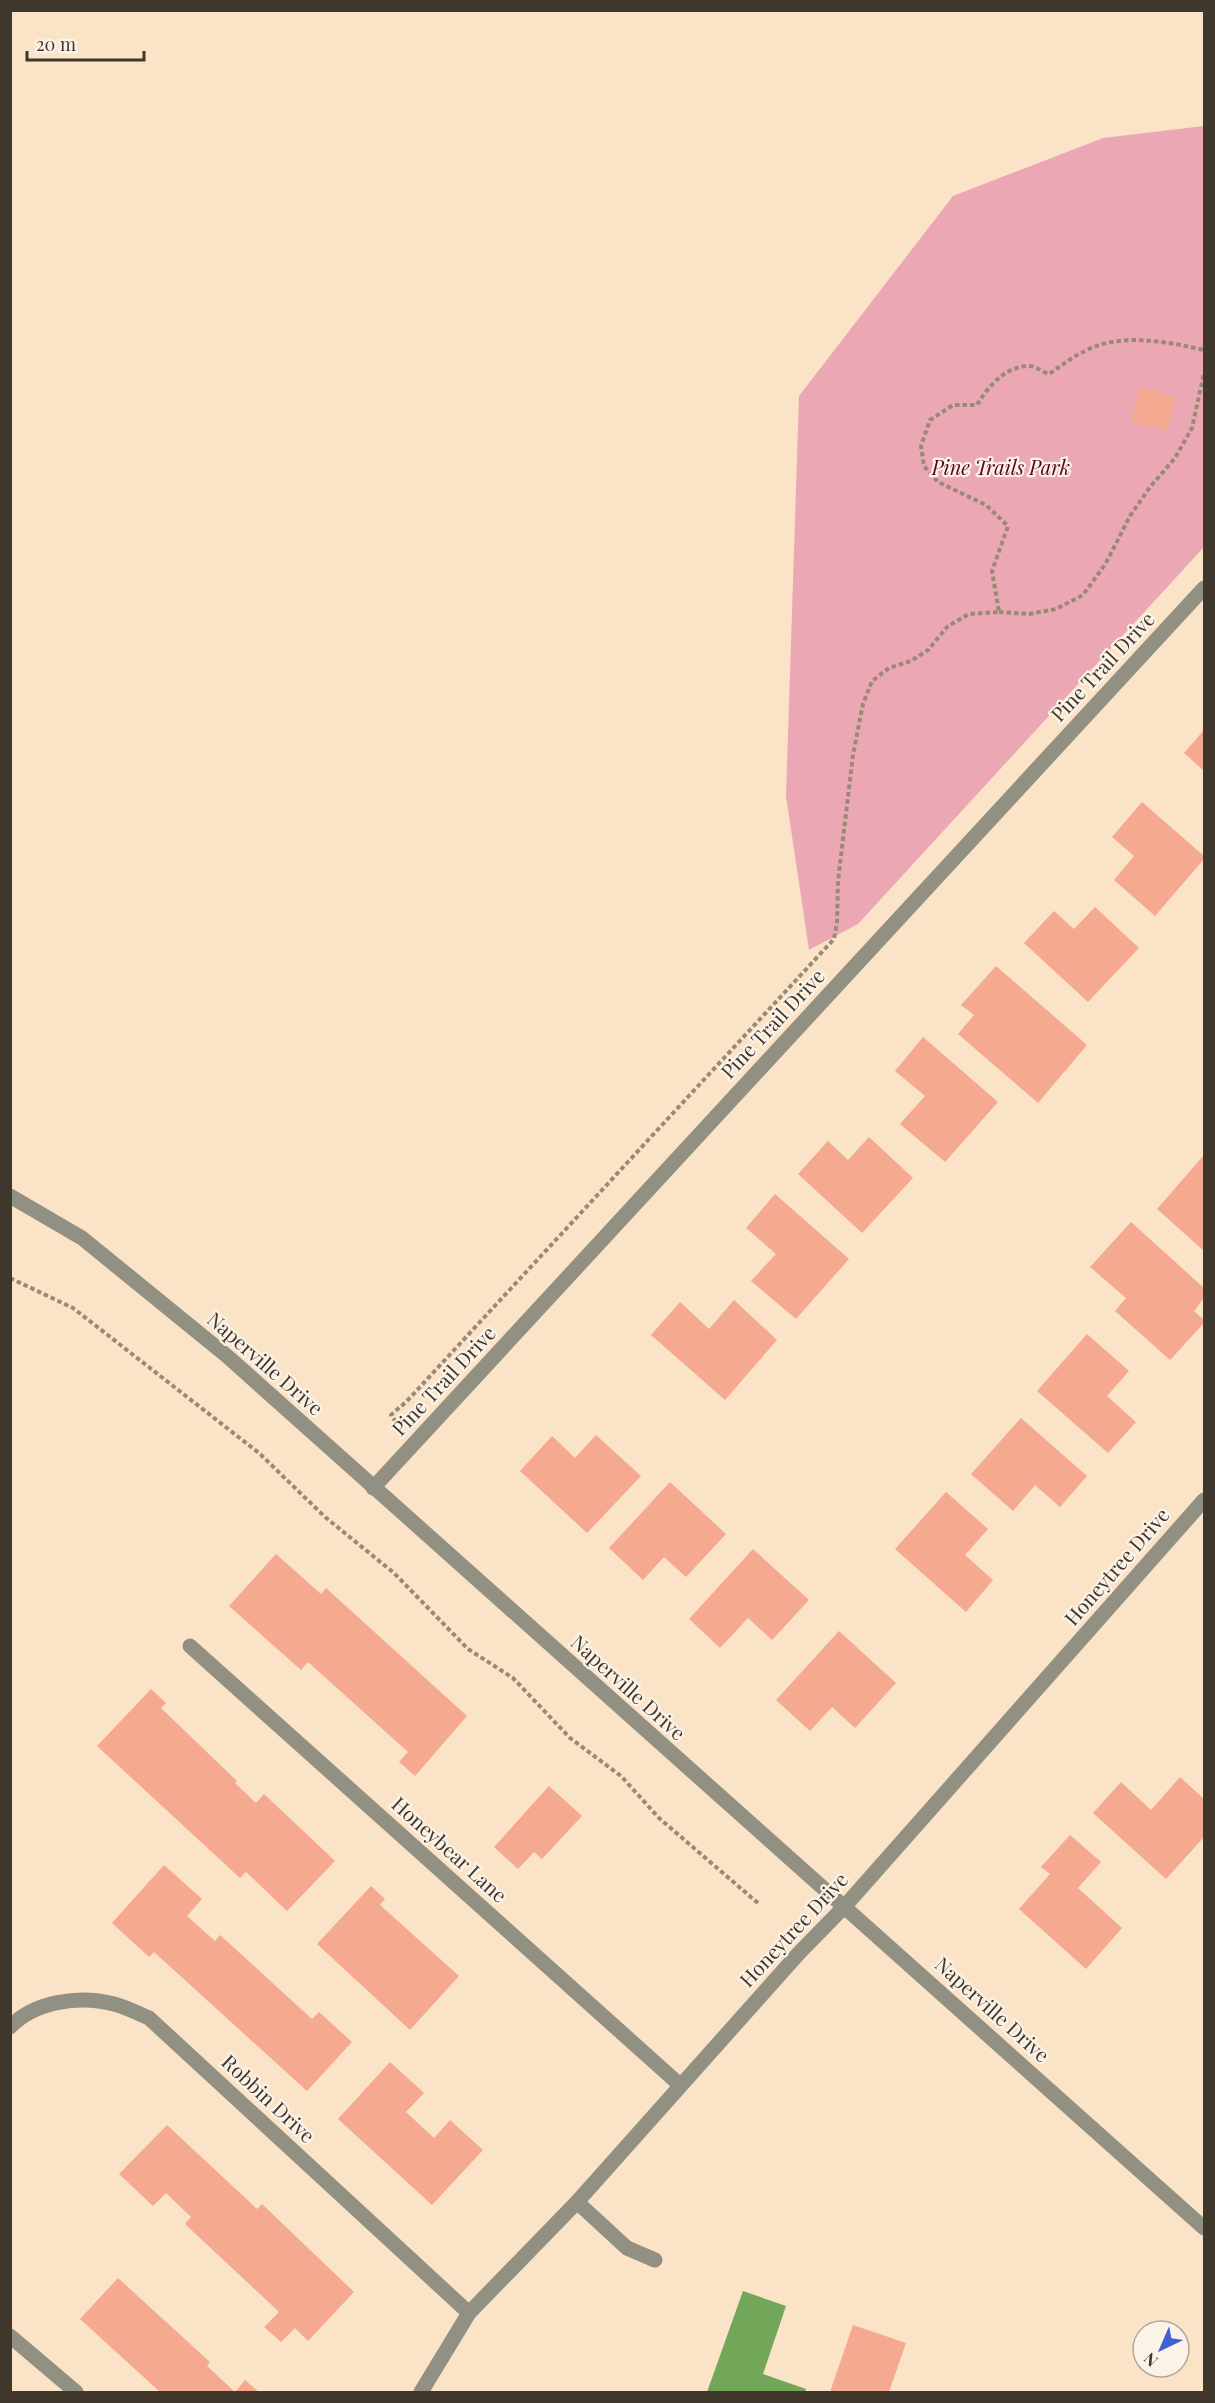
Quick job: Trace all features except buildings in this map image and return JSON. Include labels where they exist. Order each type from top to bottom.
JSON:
[{"type":"street","name":"Pine Trail Drive","points":[[373,1488],[1204,588]]},
{"type":"street","name":"Naperville Drive","points":[[10,1197],[91,1246],[227,1356],[1204,2228]]},
{"type":"street","name":"Honeytree Drive","points":[[421,2392],[469,2313],[577,2202],[799,1953],[845,1906],[1204,1500]]},
{"type":"street","name":"Honeybear Lane","points":[[190,1646],[680,2085]]},
{"type":"street","name":"Robbin Drive","points":[[10,2027],[21,2015],[54,2003],[82,2001],[114,2004],[148,2018],[469,2313]]},
{"type":"street","points":[[577,2202],[627,2248],[655,2260]]},
{"type":"street","points":[[10,2336],[76,2392]]},
{"type":"path","points":[[999,612],[992,571],[1008,526],[986,505],[938,483],[924,466],[921,446],[930,420],[953,405],[977,405],[988,386],[1008,371],[1029,365],[1049,374],[1086,350],[1119,341],[1171,342],[1204,350]]},
{"type":"path","points":[[397,1423],[391,1415],[414,1394],[834,939],[837,922],[838,881],[853,755],[863,704],[872,681],[889,668],[911,661],[928,650],[948,626],[969,614],[999,612],[1029,614],[1056,609],[1083,595],[1106,563],[1130,516],[1150,486],[1175,458],[1192,428],[1204,373]]},
{"type":"path","points":[[10,1278],[73,1308],[259,1453],[325,1517],[394,1573],[468,1649],[513,1678],[570,1738],[621,1776],[659,1818],[759,1904]]},
{"type":"green space","name":"Pine Trails Park","points":[[1204,126],[1204,547],[858,924],[809,950],[786,796],[799,396],[953,196],[1103,138]]},
{"type":"shaded area","points":[[743,2291],[786,2306],[763,2374],[806,2389],[805,2392],[707,2392]]}]
